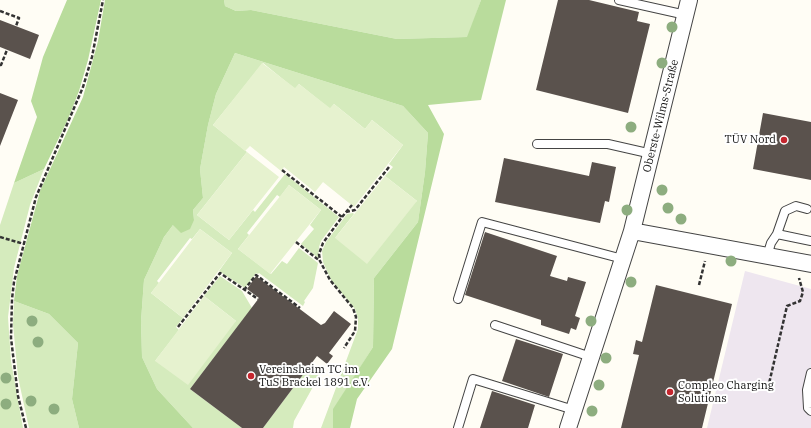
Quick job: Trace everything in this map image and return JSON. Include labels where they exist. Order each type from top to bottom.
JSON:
[{"type":"street","name":"Oberste-Wilms-Straße","points":[[568,428],[632,231],[687,8]]},
{"type":"street","points":[[632,231],[811,264]]},
{"type":"lane","points":[[619,0],[687,8]]},
{"type":"lane","points":[[537,144],[608,144],[652,154]]},
{"type":"lane","points":[[768,256],[771,243],[777,234],[785,211],[796,206],[807,209]]},
{"type":"lane","points":[[458,299],[482,222],[623,259]]},
{"type":"lane","points":[[777,234],[811,241]]},
{"type":"lane","points":[[495,325],[591,357]]},
{"type":"lane","points":[[811,373],[807,390],[808,408],[811,411]]},
{"type":"lane","points":[[458,428],[473,378],[574,410]]},
{"type":"path","points":[[26,428],[18,396],[11,338],[14,282],[36,197],[83,87],[92,57],[103,0]]},
{"type":"path","points":[[0,10],[19,18],[16,26]]},
{"type":"path","points":[[0,65],[7,50]]},
{"type":"path","points":[[346,212],[355,210],[389,167]]},
{"type":"path","points":[[282,170],[342,217]]},
{"type":"path","points":[[344,348],[355,331],[356,316],[353,308],[330,280],[320,261],[319,254],[323,243],[352,205]]},
{"type":"path","points":[[0,237],[24,244]]},
{"type":"path","points":[[296,242],[320,261]]},
{"type":"path","points":[[699,285],[705,261]]},
{"type":"path","points":[[178,327],[220,273],[258,299]]},
{"type":"path","points":[[244,290],[256,274],[300,308]]},
{"type":"path","points":[[768,388],[787,306],[800,301],[802,292],[799,278]]},
{"type":"shaded area","points":[[745,271],[811,289],[811,428],[707,428]]},
{"type":"green space","points":[[67,0],[101,0],[88,60],[79,91],[68,119],[44,169],[14,183],[37,117],[31,101],[43,57]]},
{"type":"green space","points":[[105,0],[224,0],[225,6],[236,11],[251,10],[397,39],[467,37],[481,0],[506,0],[481,100],[428,105],[444,134],[392,349],[357,399],[350,428],[333,428],[333,409],[373,347],[374,278],[418,222],[425,172],[428,133],[403,106],[235,53],[216,94],[208,125],[200,169],[203,198],[193,210],[194,220],[190,229],[181,233],[173,225],[164,237],[144,280],[141,321],[142,357],[157,389],[193,428],[79,428],[72,399],[78,343],[49,314],[14,301],[17,276],[40,191],[83,97],[98,41]]},
{"type":"green space","points":[[224,0],[481,0],[468,37],[397,39],[251,10],[236,11],[225,6]]},
{"type":"green space","points":[[235,53],[403,106],[428,133],[425,172],[418,222],[374,278],[373,347],[334,409],[333,428],[321,428],[358,329],[358,318],[355,309],[331,280],[323,262],[322,251],[326,242],[347,214],[354,214],[335,238],[417,201],[385,176],[393,167],[389,164],[403,145],[372,120],[365,129],[334,104],[330,109],[299,84],[295,89],[263,63],[213,125],[247,152],[197,215],[229,240],[253,210],[255,212],[285,174],[339,217],[321,241],[318,258],[301,244],[314,229],[310,225],[321,210],[289,185],[280,197],[277,195],[247,233],[249,235],[238,249],[271,274],[282,261],[287,264],[299,248],[318,263],[313,288],[304,301],[303,306],[259,273],[256,273],[245,288],[219,271],[232,253],[200,229],[192,239],[190,238],[157,281],[159,283],[151,293],[183,318],[176,327],[179,330],[155,361],[236,321],[204,296],[220,276],[242,291],[252,308],[190,389],[242,428],[193,428],[157,389],[142,357],[141,321],[144,280],[164,237],[173,225],[194,220],[193,210],[203,198],[200,169],[208,125],[216,94]]},
{"type":"green space","points":[[262,63],[295,88],[299,84],[330,108],[334,104],[365,129],[372,120],[403,145],[354,207],[323,182],[315,192],[284,167],[281,171],[250,146],[245,151],[213,125]]},
{"type":"green space","points":[[247,152],[279,177],[229,240],[197,215]]},
{"type":"green space","points":[[44,169],[30,205],[14,268],[8,317],[11,361],[23,428],[0,428],[0,225],[14,183]]},
{"type":"green space","points":[[385,176],[417,201],[367,264],[335,238]]},
{"type":"green space","points":[[289,185],[321,210],[270,274],[238,249]]},
{"type":"green space","points":[[200,229],[232,253],[183,318],[151,293]]},
{"type":"green space","points":[[204,296],[236,321],[188,385],[155,361]]},
{"type":"green space","points":[[14,301],[49,314],[78,343],[72,399],[79,428],[29,428],[18,377],[13,324]]},
{"type":"green space","points":[[311,364],[313,373],[319,376],[294,421],[293,428],[263,428]]},
{"type":"building","points":[[558,0],[589,0],[639,12],[637,21],[650,24],[628,113],[536,90]]},
{"type":"building","points":[[0,20],[39,35],[30,59],[0,47]]},
{"type":"building","points":[[0,93],[18,100],[0,146]]},
{"type":"building","name":"TÜV Nord","points":[[763,113],[811,122],[811,180],[753,169]]},
{"type":"building","points":[[504,158],[589,176],[592,162],[616,167],[609,202],[605,201],[600,223],[495,202]]},
{"type":"building","points":[[485,232],[557,256],[550,276],[567,281],[568,277],[586,282],[575,316],[580,318],[576,330],[571,328],[569,334],[541,325],[541,320],[465,295]]},
{"type":"building","name":"Vereinsheim TC im TuS Brackel 1891 e.V.","points":[[256,276],[321,325],[325,323],[334,311],[351,324],[329,353],[333,356],[327,364],[317,356],[263,428],[242,428],[190,389],[259,298],[247,289]]},
{"type":"building","name":"Compleo Charging Solutions","points":[[656,285],[732,304],[702,428],[621,428],[639,355],[633,354],[636,340],[642,342]]},
{"type":"building","points":[[516,339],[563,354],[549,397],[502,381]]},
{"type":"building","points":[[492,391],[535,405],[528,428],[480,428]]},
{"type":"place","name":"TÜV Nord","points":[[784,140]]},
{"type":"place","name":"Vereinsheim TC im TuS Brackel 1891 e.V.","points":[[251,376]]},
{"type":"place","name":"Compleo Charging Solutions","points":[[670,392]]}]
